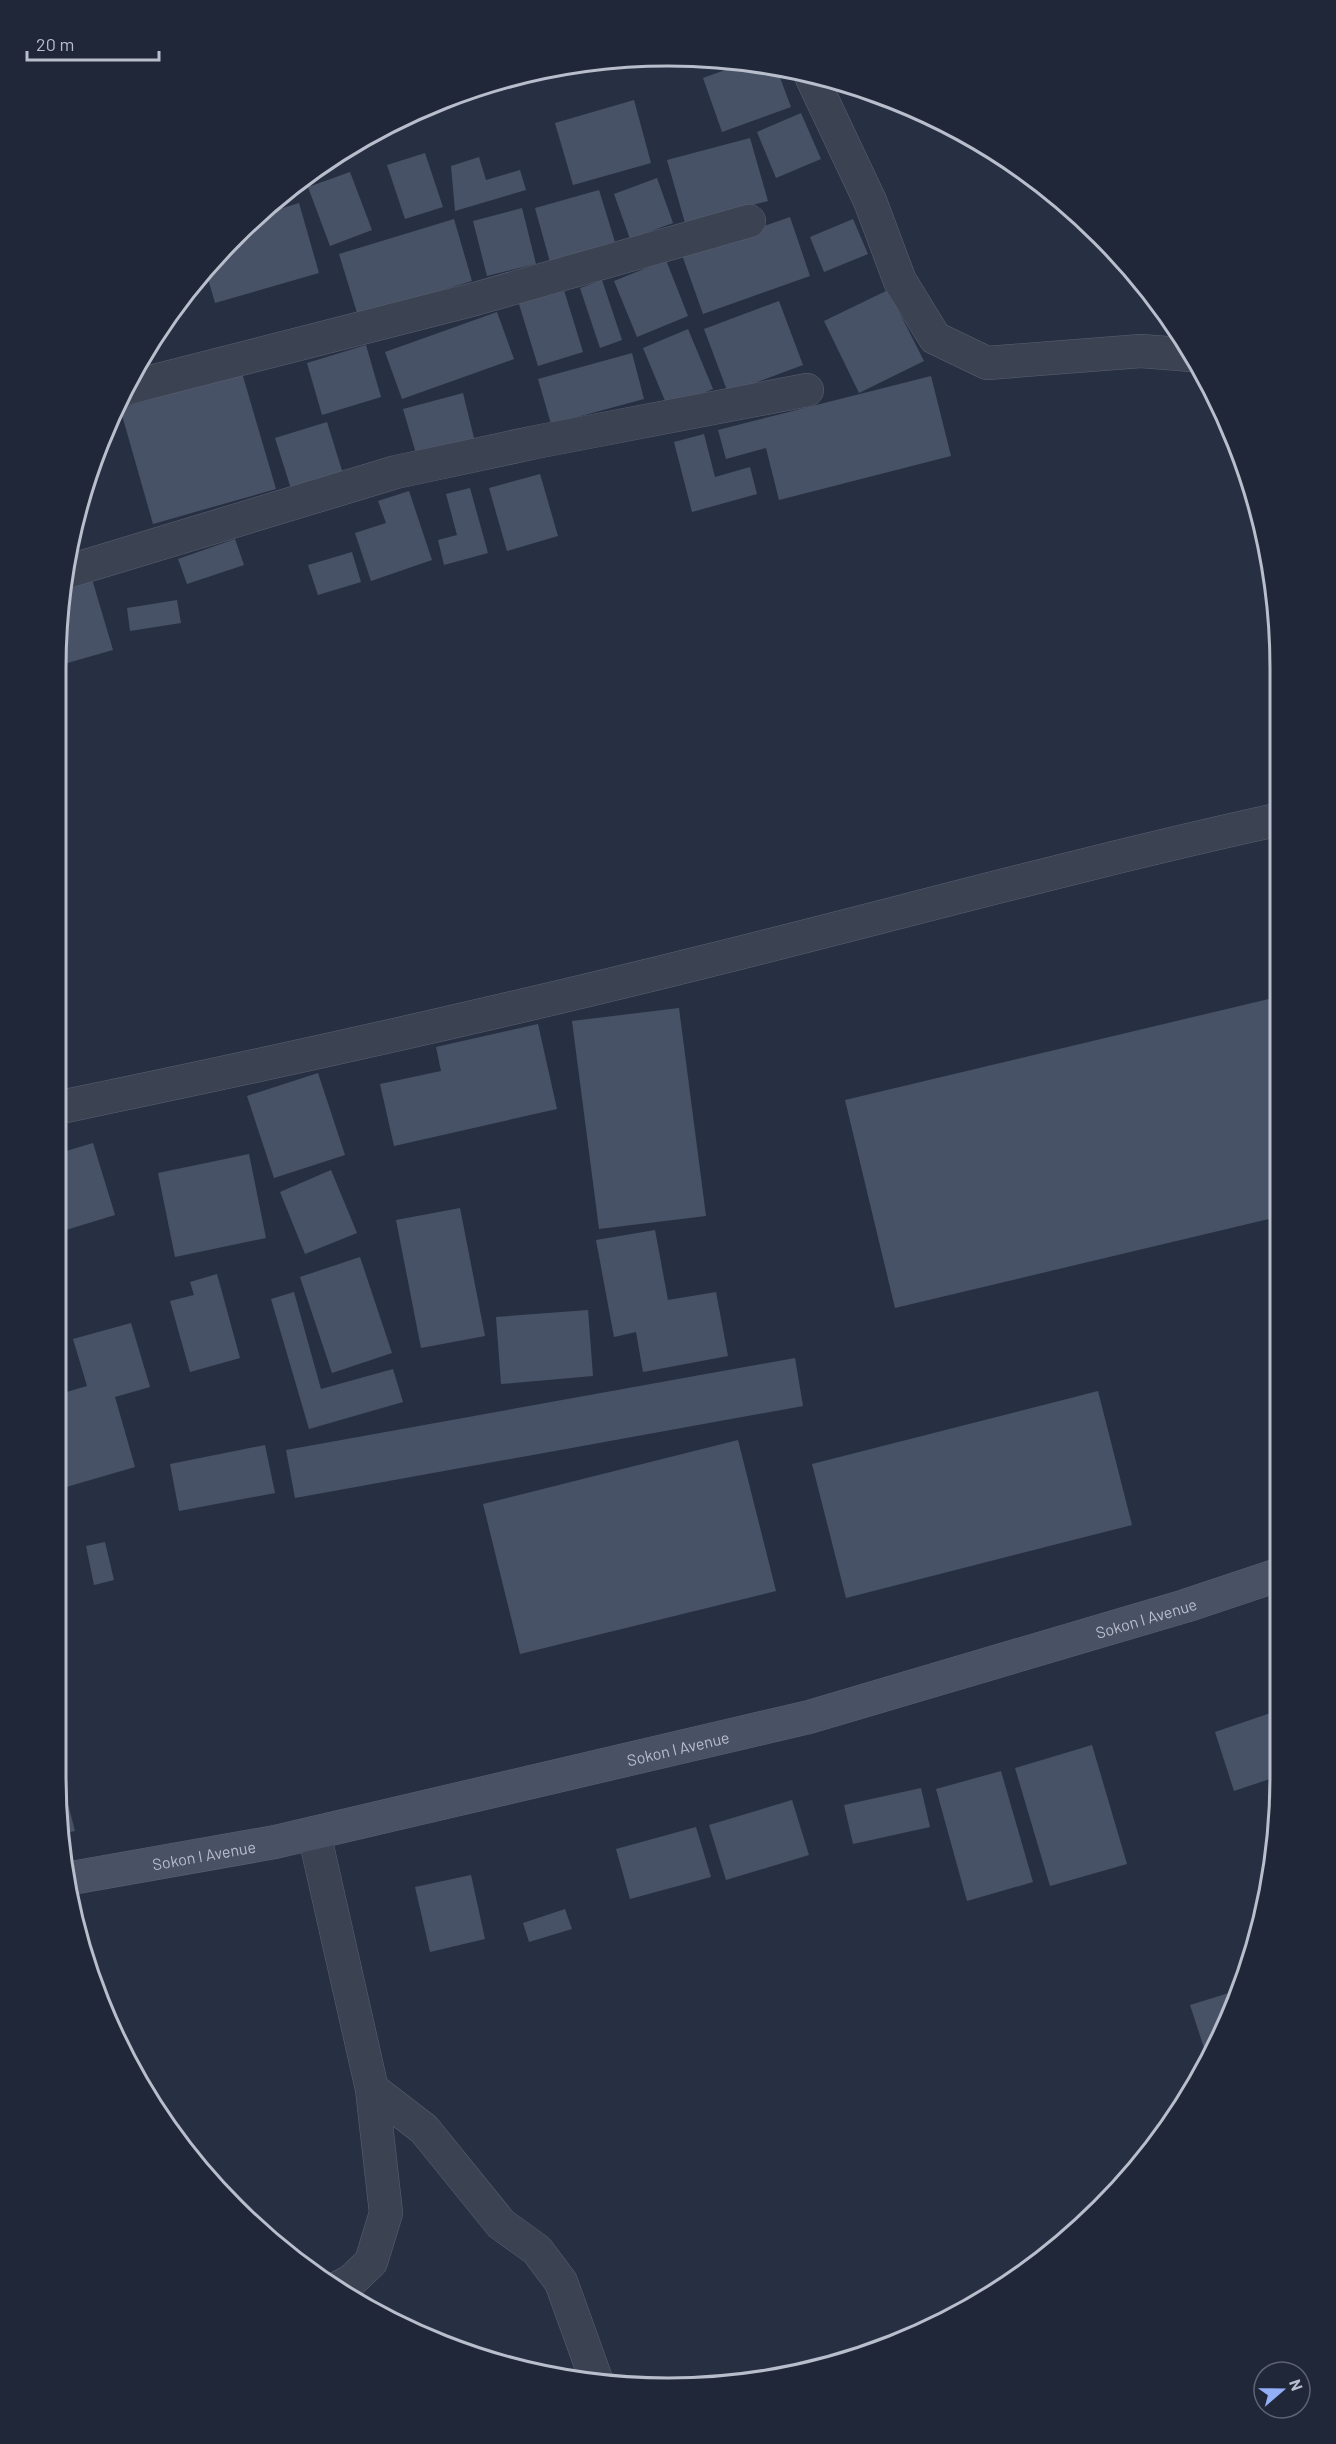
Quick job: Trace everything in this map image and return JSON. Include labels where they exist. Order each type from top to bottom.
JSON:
[{"type":"street","points":[[816,85],[870,201],[900,281],[935,338],[987,363],[1141,351],[1181,354]]},
{"type":"street","points":[[137,385],[475,299],[749,221]]},
{"type":"street","points":[[75,569],[396,472],[536,442],[807,390]]},
{"type":"street","points":[[66,1106],[326,1053],[707,961],[1176,842],[1270,821]]},
{"type":"street","name":"Sokon I Avenue","points":[[75,1877],[314,1833],[808,1717],[1174,1609],[1270,1578]]},
{"type":"street","points":[[314,1833],[372,2089],[386,2213],[371,2262],[345,2284]]},
{"type":"street","points":[[372,2089],[424,2129],[501,2224],[537,2250],[561,2282],[594,2373]]},
{"type":"building","points":[[728,69],[780,77],[791,107],[722,132],[703,78]]},
{"type":"building","points":[[634,100],[651,163],[573,185],[555,123]]},
{"type":"building","points":[[801,113],[821,159],[776,178],[757,132]]},
{"type":"building","points":[[750,138],[768,201],[685,223],[667,160]]},
{"type":"building","points":[[425,153],[443,207],[405,219],[387,165]]},
{"type":"building","points":[[479,157],[486,180],[520,170],[526,190],[455,211],[451,166]]},
{"type":"building","points":[[350,172],[372,230],[330,246],[308,187]]},
{"type":"building","points":[[657,178],[673,223],[630,239],[614,194]]},
{"type":"building","points":[[599,190],[615,242],[550,262],[535,208]]},
{"type":"building","points":[[299,203],[319,273],[215,303],[208,279],[242,242],[278,210]]},
{"type":"building","points":[[522,208],[536,264],[487,276],[473,221]]},
{"type":"building","points":[[790,217],[810,276],[703,314],[682,255]]},
{"type":"building","points":[[454,219],[472,281],[358,316],[339,254]]},
{"type":"building","points":[[853,219],[868,254],[824,272],[810,237]]},
{"type":"building","points":[[666,260],[688,316],[637,337],[614,281]]},
{"type":"building","points":[[602,280],[622,340],[600,348],[580,288]]},
{"type":"building","points":[[563,287],[583,352],[538,366],[518,301]]},
{"type":"building","points":[[888,290],[924,361],[859,393],[824,321]]},
{"type":"building","points":[[779,301],[803,365],[728,393],[704,329]]},
{"type":"building","points":[[497,312],[514,359],[402,399],[385,352]]},
{"type":"building","points":[[688,329],[713,389],[668,408],[643,348]]},
{"type":"building","points":[[366,345],[381,397],[322,415],[307,363]]},
{"type":"building","points":[[632,353],[644,399],[551,424],[538,379]]},
{"type":"building","points":[[242,373],[276,489],[153,524],[122,415],[126,406]]},
{"type":"building","points":[[931,376],[951,456],[779,500],[766,448],[726,459],[718,430]]},
{"type":"building","points":[[463,393],[475,442],[417,457],[403,409]]},
{"type":"building","points":[[327,422],[344,477],[292,492],[275,438]]},
{"type":"building","points":[[704,434],[715,477],[750,467],[757,494],[692,512],[674,442]]},
{"type":"building","points":[[540,474],[558,536],[507,551],[489,488]]},
{"type":"building","points":[[470,488],[488,553],[444,565],[438,540],[457,535],[446,494]]},
{"type":"building","points":[[409,491],[432,560],[371,581],[355,533],[386,523],[378,501]]},
{"type":"building","points":[[235,539],[244,565],[187,584],[178,559]]},
{"type":"building","points":[[352,552],[361,582],[318,595],[308,565]]},
{"type":"building","points":[[92,579],[113,650],[66,663],[67,629],[72,585]]},
{"type":"building","points":[[177,600],[181,623],[130,631],[127,608]]},
{"type":"building","points":[[1270,999],[1270,1219],[895,1308],[845,1100]]},
{"type":"building","points":[[679,1008],[706,1216],[599,1229],[572,1021]]},
{"type":"building","points":[[538,1024],[557,1109],[394,1146],[380,1084],[441,1071],[436,1047]]},
{"type":"building","points":[[318,1073],[345,1155],[274,1178],[247,1096]]},
{"type":"building","points":[[93,1143],[115,1215],[66,1230],[66,1151]]},
{"type":"building","points":[[249,1154],[266,1238],[175,1257],[158,1173]]},
{"type":"building","points":[[331,1170],[357,1233],[305,1254],[280,1192]]},
{"type":"building","points":[[460,1208],[485,1336],[421,1348],[396,1220]]},
{"type":"building","points":[[655,1230],[668,1300],[716,1292],[728,1356],[643,1372],[636,1332],[614,1337],[596,1240]]},
{"type":"building","points":[[360,1257],[392,1353],[332,1373],[300,1277]]},
{"type":"building","points":[[217,1274],[240,1358],[190,1372],[170,1301],[194,1295],[190,1282]]},
{"type":"building","points":[[294,1292],[321,1389],[393,1369],[403,1402],[309,1429],[271,1299]]},
{"type":"building","points":[[588,1310],[593,1376],[501,1384],[496,1317]]},
{"type":"building","points":[[131,1323],[150,1387],[115,1397],[135,1467],[66,1487],[66,1392],[87,1386],[73,1339]]},
{"type":"building","points":[[795,1358],[803,1406],[295,1498],[286,1450]]},
{"type":"building","points":[[1098,1391],[1132,1525],[846,1598],[812,1464]]},
{"type":"building","points":[[738,1440],[776,1591],[520,1654],[483,1504]]},
{"type":"building","points":[[265,1445],[275,1493],[179,1511],[170,1464]]},
{"type":"building","points":[[105,1542],[114,1580],[94,1585],[86,1546]]},
{"type":"building","points":[[1270,1713],[1270,1779],[1234,1791],[1215,1732]]},
{"type":"building","points":[[1092,1745],[1127,1864],[1050,1886],[1015,1768]]},
{"type":"building","points":[[1001,1771],[1033,1882],[967,1901],[936,1789]]},
{"type":"building","points":[[921,1788],[930,1827],[853,1844],[844,1805]]},
{"type":"building","points":[[67,1798],[75,1831],[69,1832]]},
{"type":"building","points":[[792,1800],[809,1855],[726,1880],[709,1825]]},
{"type":"building","points":[[696,1827],[711,1877],[630,1899],[616,1849]]},
{"type":"building","points":[[471,1875],[485,1939],[430,1952],[415,1887]]},
{"type":"building","points":[[565,1909],[572,1929],[529,1942],[523,1923]]},
{"type":"building","points":[[1229,1993],[1204,2049],[1190,2005]]}]
